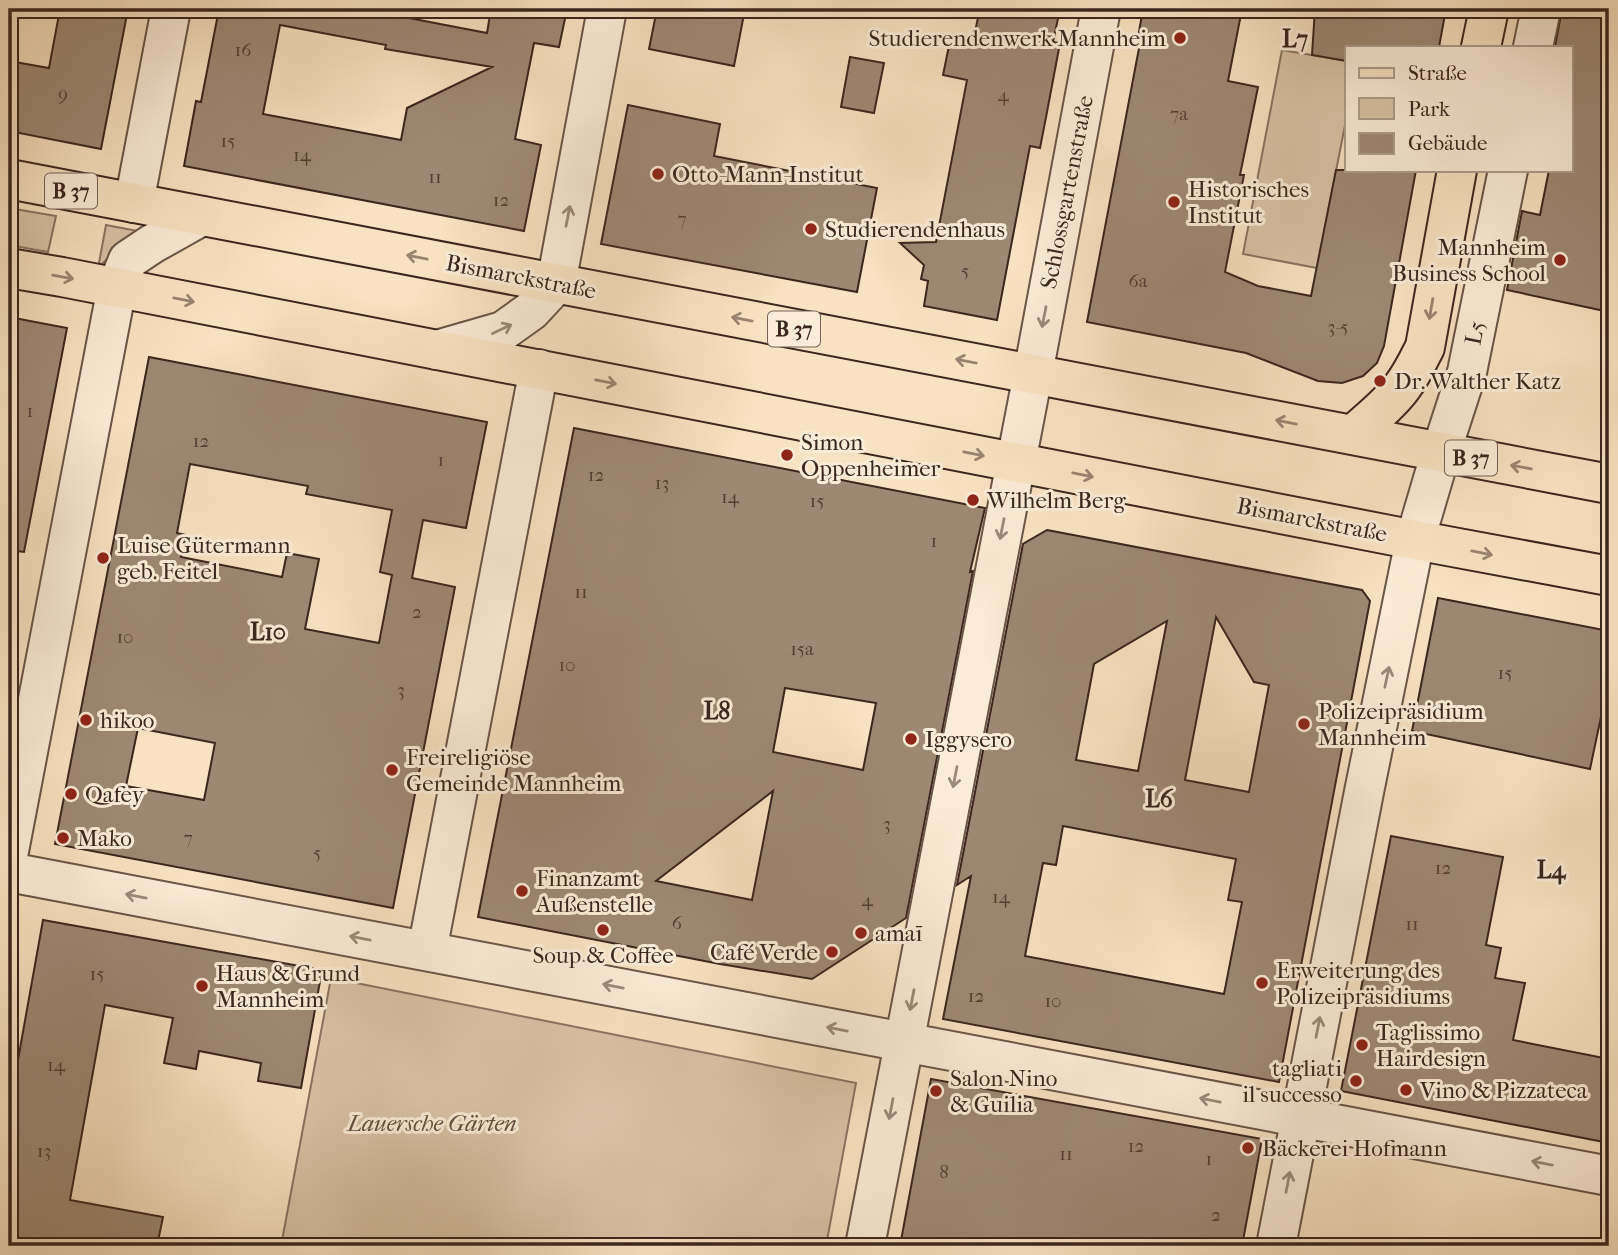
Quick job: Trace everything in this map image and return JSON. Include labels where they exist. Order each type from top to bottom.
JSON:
[{"type":"main road","points":[[1481,46],[1489,9]]},
{"type":"main road","points":[[1353,435],[1403,386],[1425,347],[1457,172]]},
{"type":"main road","name":"Bismarckstraße","points":[[9,179],[1609,484]]},
{"type":"main road","name":"Bismarckstraße","points":[[9,268],[1609,576]]},
{"type":"street","points":[[134,203],[171,9]]},
{"type":"street","points":[[437,350],[503,331],[531,311],[556,284],[607,9]]},
{"type":"street","name":"Schlossgartenstraße","points":[[1033,374],[1101,9]]},
{"type":"street","points":[[1533,46],[1541,9]]},
{"type":"street","name":"L5","points":[[1276,1246],[1415,540],[1467,372],[1508,172]]},
{"type":"street","points":[[9,851],[117,287],[128,260],[202,216]]},
{"type":"street","points":[[427,951],[539,369]]},
{"type":"street","points":[[864,1246],[1033,374]]},
{"type":"street","points":[[9,872],[1609,1176]]},
{"type":"green space","points":[[1282,50],[1345,61],[1345,125],[1317,268],[1243,254]]},
{"type":"green space","points":[[9,208],[56,216],[48,252],[9,245]]},
{"type":"green space","points":[[106,225],[143,232],[101,265],[99,263]]},
{"type":"green space","name":"Lauersche Gärten","points":[[331,978],[856,1083],[826,1246],[281,1246]]},
{"type":"building","points":[[60,9],[128,9],[101,149],[9,131],[9,61],[49,68]]},
{"type":"building","points":[[219,9],[362,9],[487,33],[491,9],[567,9],[559,47],[534,43],[515,139],[541,145],[524,231],[184,166],[196,101],[201,102]],"holes":[[[280,25],[386,45],[385,49],[492,67],[407,108],[401,140],[263,114]]]},
{"type":"building","points":[[657,9],[745,9],[734,66],[649,49]]},
{"type":"building","points":[[987,9],[1060,9],[1053,42],[1060,43],[1040,148],[1030,146],[997,320],[924,306],[928,281],[921,279],[924,265],[900,243],[936,242],[967,80],[943,75],[951,36],[973,41],[979,13],[986,15]]},
{"type":"building","points":[[1143,9],[1242,9],[1228,81],[1258,87],[1240,175],[1244,175],[1225,272],[1258,286],[1311,296],[1336,170],[1416,172],[1384,346],[1377,363],[1363,376],[1342,383],[1318,381],[1246,353],[1087,322],[1140,43],[1137,43]]},
{"type":"building","points":[[1315,9],[1446,9],[1439,46],[1345,46],[1345,61],[1312,55]]},
{"type":"building","points":[[1562,9],[1609,9],[1609,312],[1507,290],[1522,211],[1540,215],[1549,172],[1572,172],[1572,46],[1555,46]]},
{"type":"building","points":[[850,57],[884,63],[874,113],[841,107]]},
{"type":"building","points":[[628,105],[720,124],[714,156],[877,188],[857,292],[601,244]]},
{"type":"building","points":[[9,317],[67,328],[24,552],[9,550]]},
{"type":"building","points":[[149,357],[487,422],[466,528],[423,520],[412,578],[455,587],[393,908],[55,844]],"holes":[[[190,464],[308,486],[306,494],[392,510],[380,572],[392,575],[379,643],[305,629],[319,559],[287,553],[282,577],[181,557],[186,535],[177,533]],[[138,728],[215,743],[204,800],[126,786]]]},
{"type":"building","points":[[574,428],[985,508],[970,572],[973,571],[906,918],[812,979],[478,917]],"holes":[[[785,688],[876,703],[863,770],[773,752]],[[773,791],[752,900],[656,881]]]},
{"type":"building","name":"Polizeipräsidium Mannheim","points":[[1047,530],[1362,590],[1370,601],[1279,1082],[943,1019],[971,876],[957,885],[1023,544]],"holes":[[[1216,617],[1254,682],[1269,685],[1249,792],[1185,780]],[[1167,621],[1138,771],[1076,760],[1094,664]],[[1063,826],[1236,859],[1228,900],[1242,902],[1224,994],[1025,956],[1043,863],[1056,865]]]},
{"type":"building","points":[[1438,598],[1609,631],[1609,679],[1590,769],[1412,731]]},
{"type":"building","points":[[1391,836],[1503,857],[1486,945],[1501,948],[1495,978],[1525,983],[1513,1040],[1609,1059],[1609,1143],[1341,1091]]},
{"type":"building","points":[[43,920],[322,970],[301,1088],[258,1081],[261,1063],[199,1051],[196,1069],[164,1063],[173,1018],[105,1005],[70,1200],[163,1217],[157,1246],[9,1246],[9,1110]]},
{"type":"building","points":[[931,1079],[1262,1139],[1242,1246],[900,1246]]},
{"type":"place","name":"Studierendenwerk Mannheim","points":[[1180,38]]},
{"type":"place","name":"Otto-Mann-Institut","points":[[658,174]]},
{"type":"place","name":"Historisches Institut","points":[[1174,202]]},
{"type":"place","name":"Studierendenhaus","points":[[811,229]]},
{"type":"place","name":"Mannheim Business School","points":[[1560,260]]},
{"type":"place","name":"Dr. Walther Katz","points":[[1380,381]]},
{"type":"place","name":"Simon Oppenheimer","points":[[787,455]]},
{"type":"place","name":"Wilhelm Berg","points":[[973,500]]},
{"type":"place","name":"Luise Gütermann geb. Feitel","points":[[103,558]]},
{"type":"place","name":"hikoo","points":[[86,720]]},
{"type":"place","name":"Polizeipräsidium Mannheim","points":[[1304,724]]},
{"type":"place","name":"Iggysero","points":[[911,739]]},
{"type":"place","name":"Freireligiöse Gemeinde Mannheim","points":[[392,770]]},
{"type":"place","name":"Qafey","points":[[71,794]]},
{"type":"place","name":"Mako","points":[[63,838]]},
{"type":"place","name":"Finanzamt Außenstelle","points":[[522,891]]},
{"type":"place","name":"Soup & Coffee","points":[[603,930]]},
{"type":"place","name":"amaī","points":[[861,933]]},
{"type":"place","name":"Café Verde","points":[[832,952]]},
{"type":"place","name":"Erweiterung des Polizeipräsidiums","points":[[1262,983]]},
{"type":"place","name":"Haus & Grund Mannheim","points":[[202,986]]},
{"type":"place","name":"Taglissimo Hairdesign","points":[[1362,1045]]},
{"type":"place","name":"tagliati il successo","points":[[1356,1081]]},
{"type":"place","name":"Vino & Pizzateca","points":[[1406,1090]]},
{"type":"place","name":"Salon Nino & Guilia","points":[[936,1091]]},
{"type":"place","name":"Bäckerei Hofmann","points":[[1248,1148]]},
{"type":"district","name":"L7","points":[[1295,39]]},
{"type":"district","name":"L10","points":[[268,632]]},
{"type":"district","name":"L8","points":[[717,711]]},
{"type":"district","name":"L6","points":[[1159,799]]},
{"type":"district","name":"L4","points":[[1551,870]]}]
